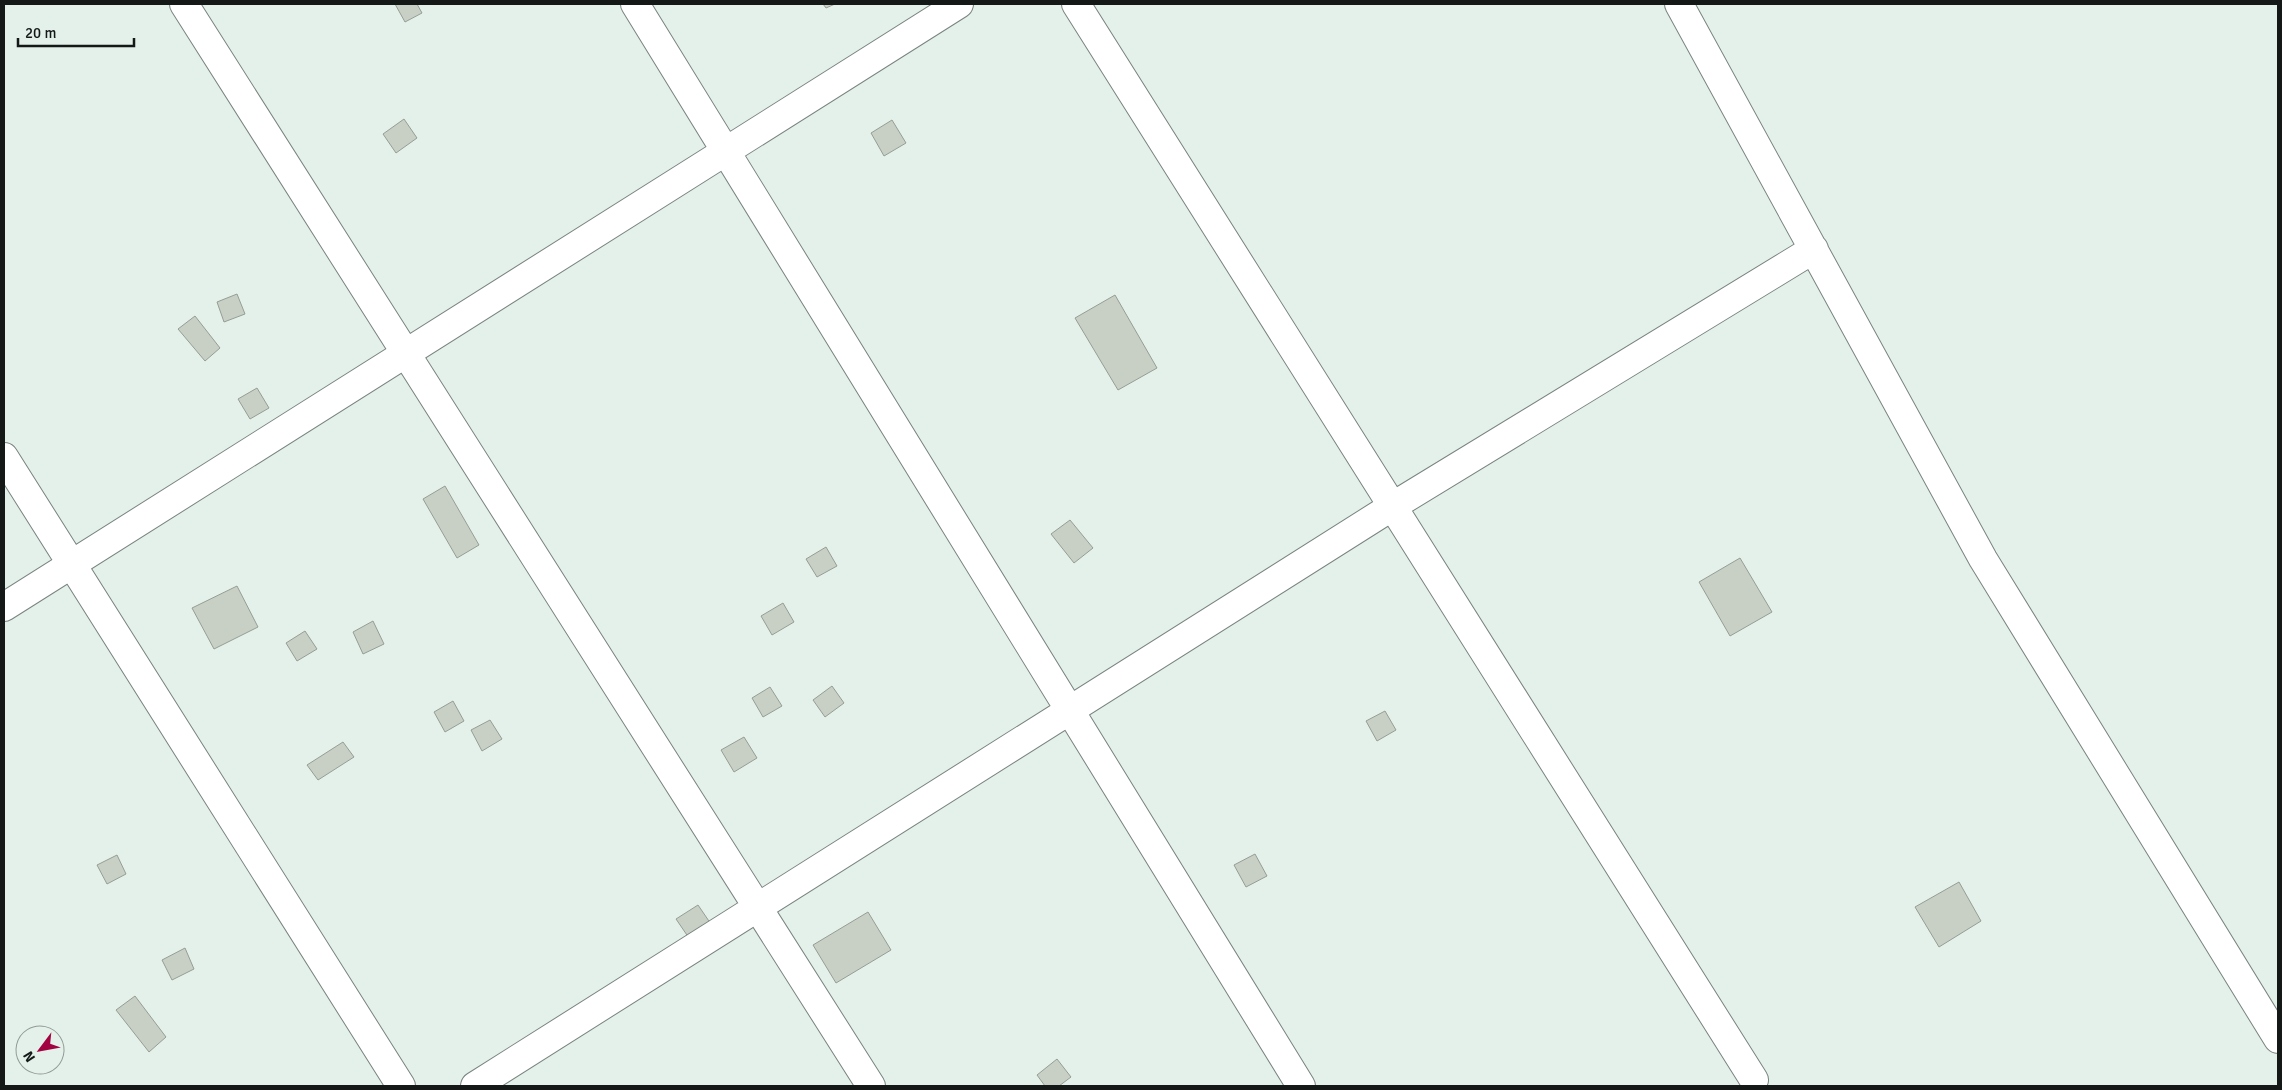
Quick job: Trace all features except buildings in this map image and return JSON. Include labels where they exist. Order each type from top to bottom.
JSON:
[{"type":"street","points":[[184,4],[871,1086]]},
{"type":"street","points":[[635,4],[1301,1086]]},
{"type":"street","points":[[4,606],[959,4]]},
{"type":"street","points":[[1076,4],[1754,1080]]},
{"type":"street","points":[[1679,4],[1983,559],[2278,1039]]},
{"type":"street","points":[[475,1086],[1393,506],[1814,249]]},
{"type":"street","points":[[4,457],[401,1086]]}]
